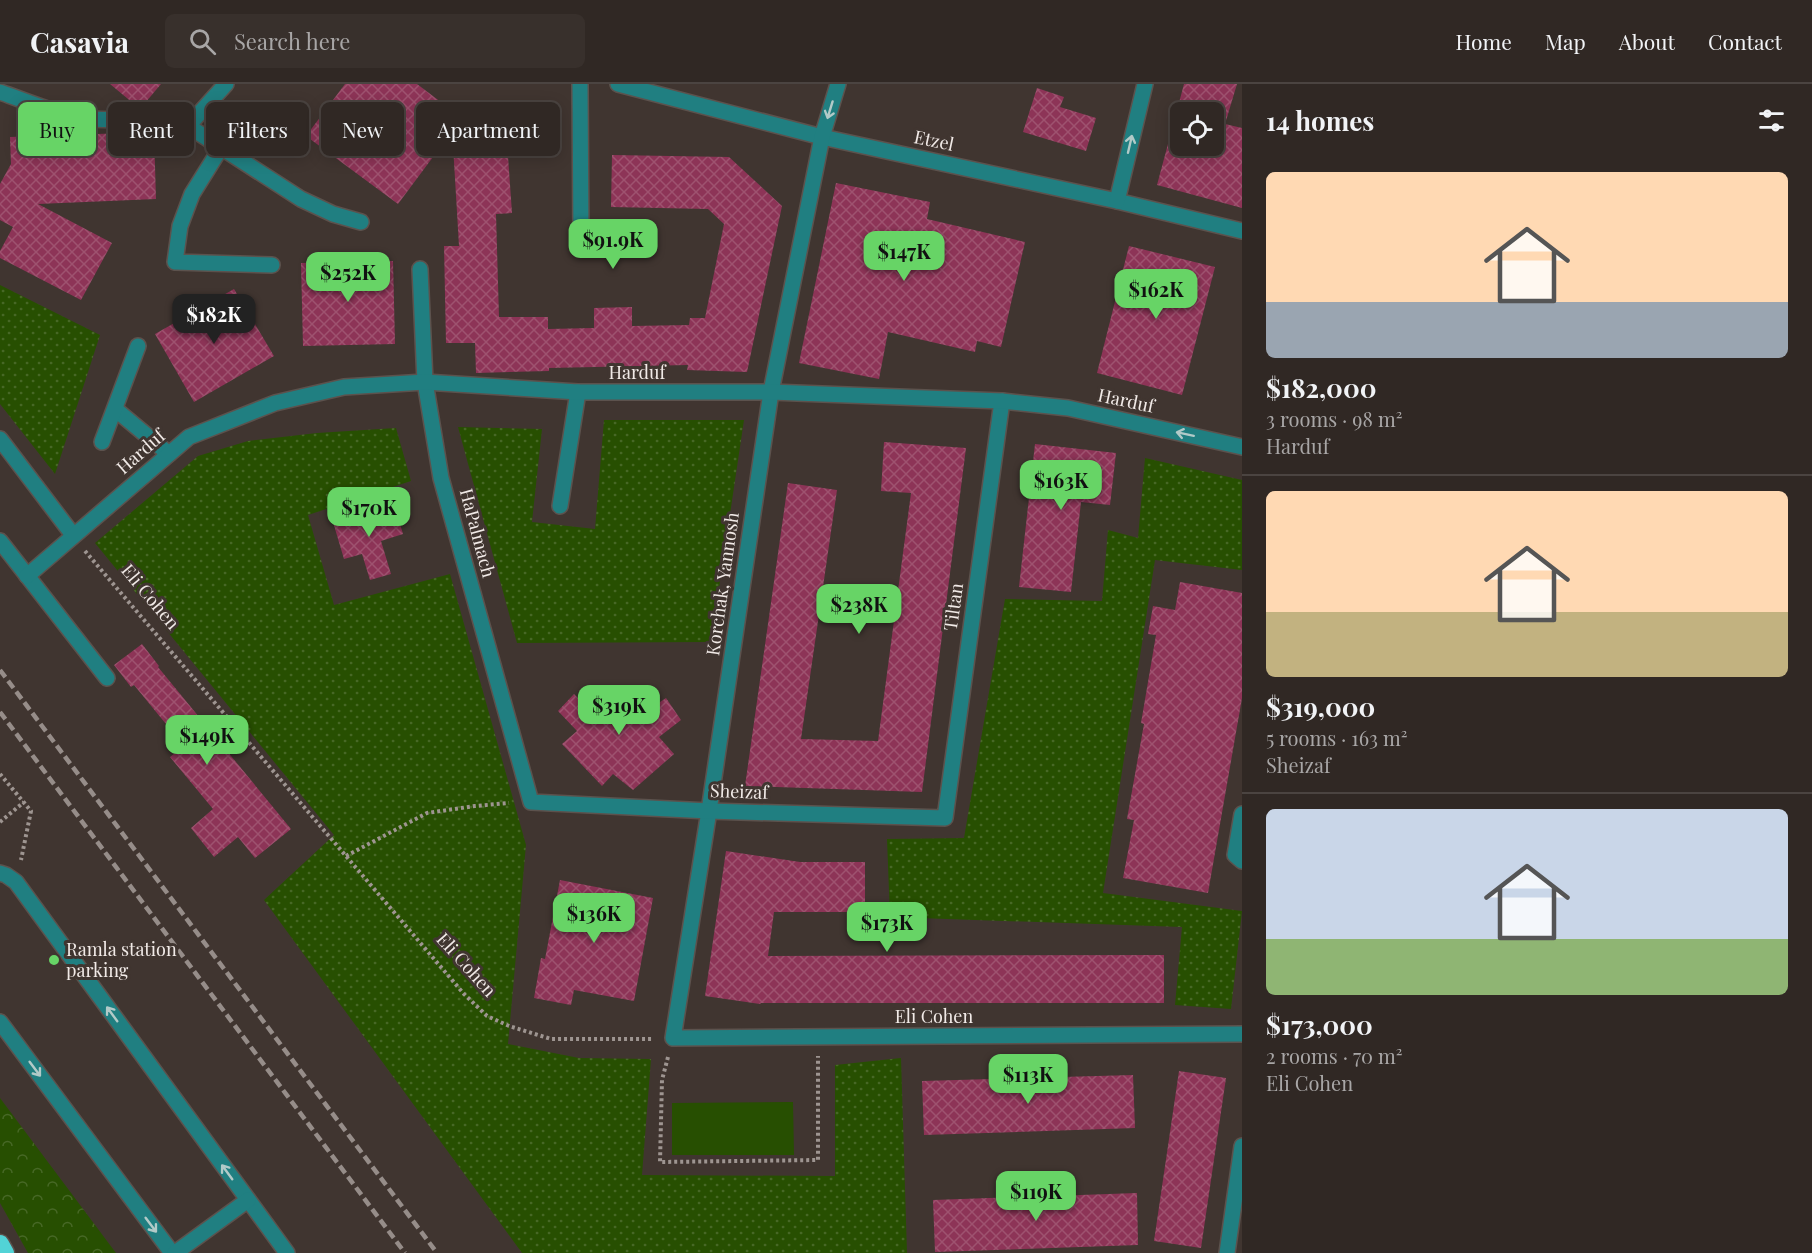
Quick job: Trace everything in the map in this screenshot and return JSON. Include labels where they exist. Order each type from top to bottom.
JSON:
[{"type":"highway","points":[[0,1244],[5,1253]]},
{"type":"street","points":[[194,119],[226,84]]},
{"type":"street","points":[[580,84],[581,241]]},
{"type":"street","name":"Etzel","points":[[618,84],[822,136],[1242,231]]},
{"type":"street","name":"Korchak, Yannosh","points":[[673,1038],[771,392],[822,136],[838,84]]},
{"type":"street","points":[[1117,201],[1144,84]]},
{"type":"street","points":[[0,92],[43,107],[88,118],[108,118]]},
{"type":"street","points":[[216,156],[192,194],[180,226],[175,262],[272,265]]},
{"type":"street","points":[[237,156],[301,199],[333,214],[361,222]]},
{"type":"street","name":"HaPalmach","points":[[420,269],[424,382],[441,478],[531,802]]},
{"type":"street","points":[[102,442],[138,346]]},
{"type":"street","name":"Harduf","points":[[27,576],[189,436],[275,403],[344,387],[424,382],[578,392],[771,392],[1002,401],[1068,408],[1242,447]]},
{"type":"street","points":[[560,506],[578,392]]},
{"type":"street","name":"Tiltan","points":[[945,818],[1002,401]]},
{"type":"street","points":[[115,409],[169,454]]},
{"type":"street","points":[[0,439],[73,535]]},
{"type":"street","points":[[0,541],[107,678]]},
{"type":"street","name":"Sheizaf","points":[[531,802],[709,811],[945,818]]},
{"type":"street","points":[[1242,814],[1235,855],[1242,861]]},
{"type":"street","points":[[0,873],[6,874],[16,882],[287,1253]]},
{"type":"street","points":[[0,1022],[174,1253],[248,1200]]},
{"type":"street","name":"Eli Cohen","points":[[673,1038],[1242,1034]]},
{"type":"street","points":[[1227,1253],[1237,1222],[1242,1146]]},
{"type":"path","name":"Eli Cohen","points":[[73,535],[464,994],[487,1016],[509,1026],[551,1039],[673,1038]]},
{"type":"path","points":[[0,774],[31,811],[16,882]]},
{"type":"path","points":[[0,822],[24,802]]},
{"type":"path","points":[[346,856],[427,813],[475,806],[531,802]]},
{"type":"path","points":[[673,1038],[662,1080],[660,1162],[818,1160],[818,1037]]},
{"type":"green space","points":[[0,285],[100,335],[55,474],[0,404]]},
{"type":"green space","points":[[604,420],[744,420],[711,642],[517,643],[458,427],[542,429],[532,522],[595,529]]},
{"type":"green space","points":[[396,428],[411,481],[308,515],[334,605],[450,574],[526,845],[508,1044],[579,1058],[651,1059],[642,1175],[835,1176],[835,1065],[901,1058],[907,1253],[522,1253],[264,900],[334,835],[95,543],[198,456],[248,441],[317,433]]},
{"type":"green space","points":[[1145,458],[1242,480],[1242,570],[1155,560],[1103,893],[1242,911],[1231,1009],[1175,1005],[1182,927],[890,917],[887,839],[964,838],[1005,599],[1102,601],[1108,530],[1138,538]]},
{"type":"green space","points":[[0,1098],[116,1253],[28,1253],[0,1203]]},
{"type":"green space","points":[[793,1102],[794,1155],[672,1155],[672,1103]]},
{"type":"building","points":[[110,84],[161,84],[146,102],[132,102]]},
{"type":"building","points":[[345,84],[417,84],[441,102],[416,102],[416,156],[434,156],[398,204],[333,156],[404,156],[404,102],[332,102]]},
{"type":"building","points":[[1184,84],[1237,84],[1225,124],[1242,128],[1242,208],[1157,185],[1170,136],[1170,156],[1224,156],[1224,102],[1179,102]]},
{"type":"building","points":[[1037,88],[1064,97],[1060,107],[1096,118],[1086,151],[1023,132]]},
{"type":"building","points":[[321,116],[321,147],[309,138],[309,132]]},
{"type":"building","points":[[96,134],[108,134],[108,156],[155,156],[156,199],[38,204],[112,243],[81,300],[0,258],[0,251],[13,227],[0,220],[0,184],[11,164],[10,137],[18,137],[18,156],[96,156]]},
{"type":"building","points":[[612,155],[729,157],[782,206],[747,372],[687,370],[688,365],[549,368],[549,371],[476,373],[475,343],[446,343],[444,246],[459,246],[454,156],[508,156],[512,213],[496,214],[499,317],[548,317],[548,329],[594,328],[594,308],[632,307],[632,326],[689,325],[690,318],[705,318],[724,224],[708,209],[611,207]]},
{"type":"building","points":[[836,183],[930,202],[927,219],[1025,242],[1001,347],[977,341],[975,352],[888,332],[879,379],[799,363]]},
{"type":"building","points":[[1129,246],[1215,267],[1182,395],[1097,373]]},
{"type":"building","points":[[393,261],[395,344],[303,346],[301,263]]},
{"type":"building","points":[[234,289],[274,356],[194,402],[155,334]]},
{"type":"building","points":[[884,442],[966,448],[922,792],[745,786],[788,483],[837,490],[801,739],[878,741],[911,493],[881,491]]},
{"type":"building","points":[[1035,444],[1116,453],[1110,505],[1081,502],[1071,592],[1019,587]]},
{"type":"building","points":[[394,504],[403,534],[381,541],[391,574],[370,580],[362,554],[344,559],[333,522]]},
{"type":"building","points":[[1180,582],[1242,593],[1242,698],[1208,893],[1123,878],[1134,820],[1127,819],[1144,724],[1141,723],[1156,635],[1148,634],[1153,606],[1175,610]]},
{"type":"building","points":[[142,644],[158,667],[291,829],[255,858],[238,837],[214,857],[191,828],[213,809],[170,757],[184,746],[134,685],[131,687],[114,665]]},
{"type":"building","points":[[596,691],[640,694],[651,708],[666,698],[681,720],[659,737],[674,754],[633,790],[613,774],[602,786],[562,744],[577,731],[558,711],[574,694],[587,707]]},
{"type":"building","points":[[726,851],[800,862],[865,862],[865,912],[774,912],[768,956],[1164,955],[1164,1003],[760,1004],[705,996]]},
{"type":"building","points":[[560,880],[653,898],[634,1001],[574,990],[571,1005],[534,998],[541,958],[545,959]]},
{"type":"building","points":[[1179,1071],[1226,1078],[1201,1248],[1154,1241]]},
{"type":"building","points":[[1133,1075],[1135,1128],[924,1135],[922,1081]]},
{"type":"building","points":[[1137,1193],[1138,1245],[935,1252],[933,1200]]},
{"type":"railway","points":[[0,670],[437,1253]]},
{"type":"railway","points":[[0,712],[405,1253]]},
{"type":"place","name":"Ramla station parking","points":[[54,960]]}]
